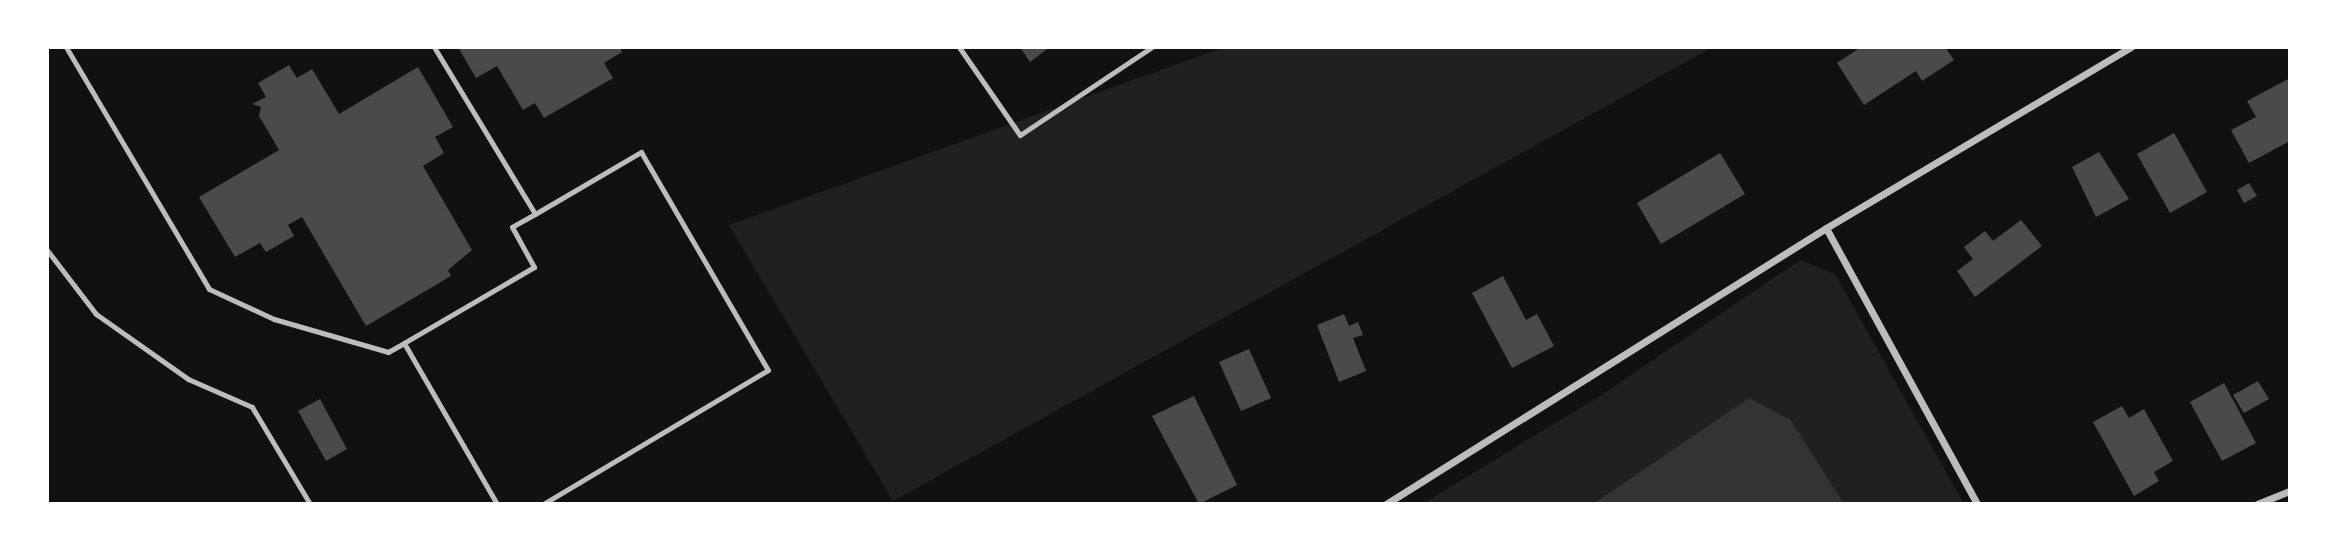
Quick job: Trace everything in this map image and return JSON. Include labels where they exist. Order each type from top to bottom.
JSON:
[{"type":"street","points":[[1386,504],[1826,228],[2131,47]]},
{"type":"street","points":[[1826,228],[1977,504]]},
{"type":"street","points":[[2257,504],[2290,491]]},
{"type":"lane","points":[[66,47],[209,289],[274,319],[388,352],[534,267],[512,227],[641,152],[768,370],[543,504]]},
{"type":"lane","points":[[434,47],[535,214]]},
{"type":"lane","points":[[959,47],[1020,135],[1152,47]]},
{"type":"lane","points":[[47,250],[96,314],[188,379],[252,407],[310,504]]},
{"type":"lane","points":[[404,343],[497,504]]},
{"type":"shaded area","points":[[1225,47],[1713,47],[893,501],[729,225]]},
{"type":"shaded area","points":[[1800,260],[1835,274],[1964,504],[1844,504],[1791,420],[1593,504],[1422,504],[1600,396]]},
{"type":"shaded area","points":[[1749,398],[1791,420],[1844,504],[1593,504]]},
{"type":"building","points":[[458,47],[620,47],[622,52],[604,63],[613,78],[544,118],[535,103],[523,110],[497,66],[476,78]]},
{"type":"building","points":[[1020,47],[1050,47],[1030,62]]},
{"type":"building","points":[[1861,47],[1945,47],[1954,60],[1922,81],[1916,71],[1864,105],[1837,63]]},
{"type":"building","points":[[289,65],[297,78],[312,69],[339,114],[418,67],[453,127],[435,137],[444,153],[423,166],[472,250],[448,270],[451,276],[366,326],[302,217],[288,225],[294,236],[266,252],[260,243],[235,257],[199,197],[279,150],[259,116],[261,107],[252,104],[266,97],[258,83]]},
{"type":"building","points":[[2290,78],[2290,141],[2249,163],[2231,130],[2256,117],[2247,101]]},
{"type":"building","points":[[2174,133],[2207,192],[2170,213],[2137,154]]},
{"type":"building","points":[[2099,152],[2129,199],[2096,217],[2072,167]]},
{"type":"building","points":[[1720,153],[1745,194],[1661,244],[1637,203]]},
{"type":"building","points":[[2249,183],[2257,196],[2244,203],[2237,190]]},
{"type":"building","points":[[2021,220],[2042,246],[1975,297],[1957,271],[1973,259],[1964,247],[1985,231],[1993,241]]},
{"type":"building","points":[[1503,276],[1526,320],[1537,314],[1554,346],[1512,368],[1472,293]]},
{"type":"building","points":[[1344,314],[1349,326],[1358,322],[1363,335],[1353,338],[1366,371],[1339,382],[1317,325]]},
{"type":"building","points":[[1249,349],[1271,398],[1241,411],[1219,362]]},
{"type":"building","points":[[2258,381],[2269,399],[2244,413],[2233,395]]},
{"type":"building","points":[[2224,383],[2256,443],[2222,461],[2190,402]]},
{"type":"building","points":[[1194,396],[1237,485],[1199,504],[1152,416]]},
{"type":"building","points":[[320,399],[347,449],[326,461],[298,411]]},
{"type":"building","points":[[2122,406],[2129,418],[2144,409],[2173,461],[2154,472],[2159,481],[2134,496],[2093,422]]}]
